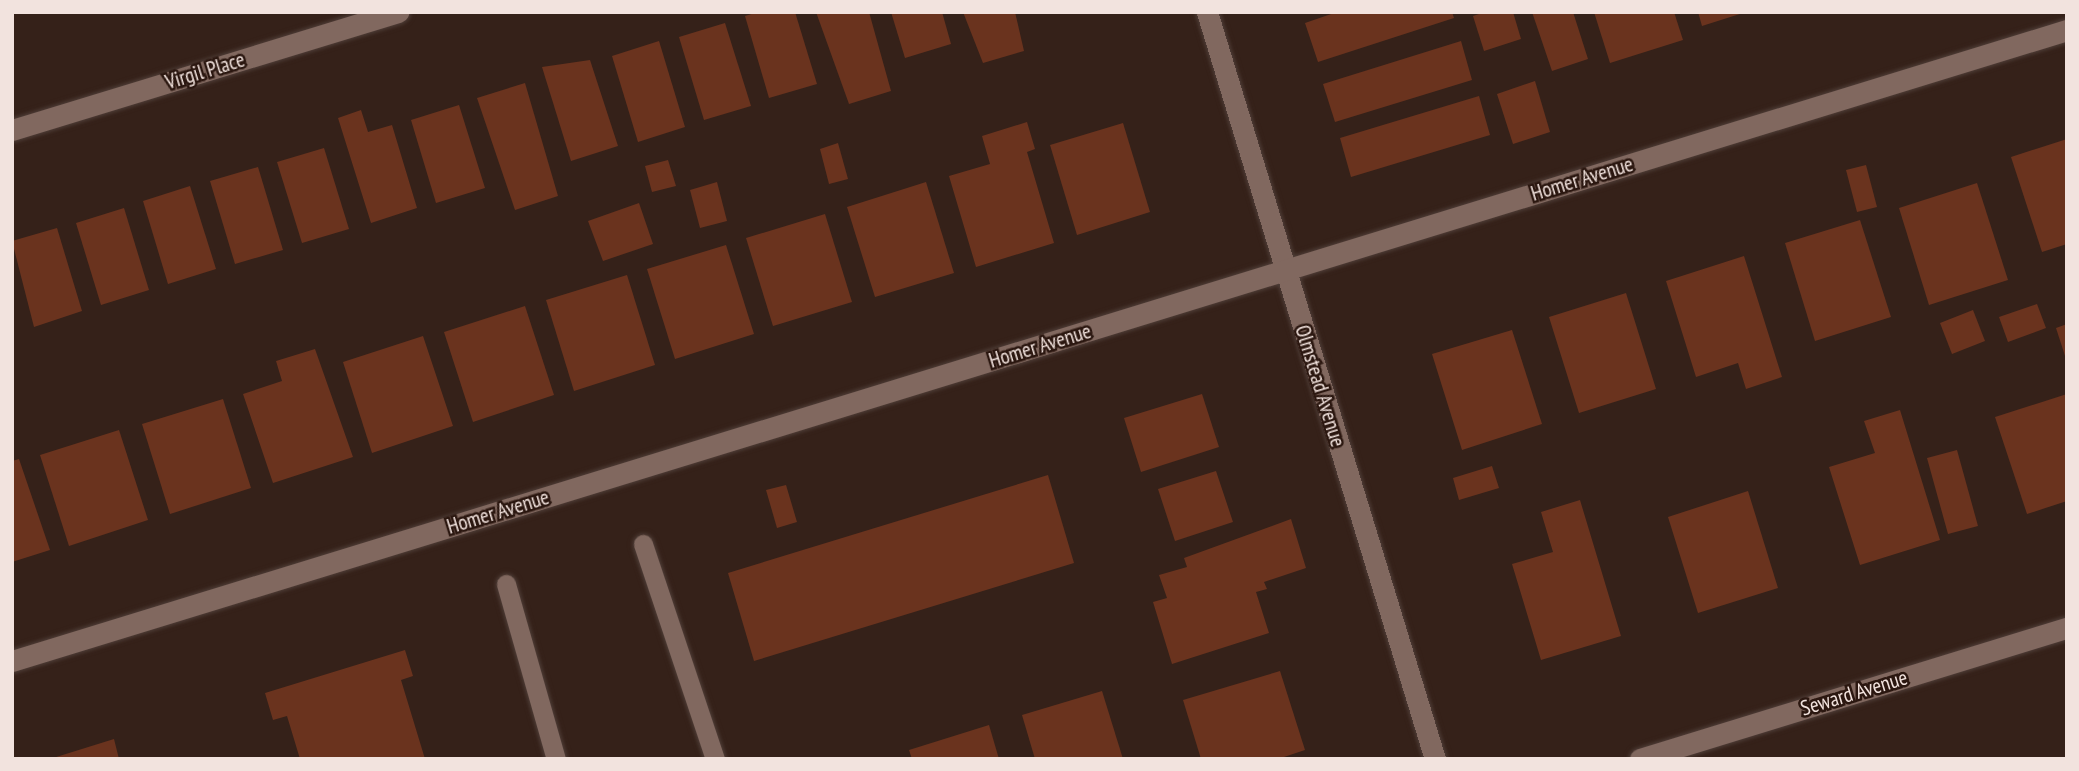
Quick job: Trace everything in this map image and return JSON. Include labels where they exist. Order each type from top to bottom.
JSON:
[{"type":"street","name":"Virgil Place","points":[[12,130],[398,12]]},
{"type":"street","name":"Olmstead Avenue","points":[[1207,12],[1435,759]]},
{"type":"street","name":"Homer Avenue","points":[[12,661],[2067,30]]},
{"type":"street","name":"Seward Avenue","points":[[1640,759],[2067,628]]},
{"type":"lane","points":[[643,544],[715,759]]},
{"type":"lane","points":[[506,584],[556,759]]},
{"type":"building","points":[[758,12],[795,12],[817,84],[769,98],[745,16]]},
{"type":"building","points":[[816,12],[869,12],[891,91],[849,104]]},
{"type":"building","points":[[891,12],[942,12],[951,44],[905,58]]},
{"type":"building","points":[[963,12],[1015,12],[1024,51],[983,63]]},
{"type":"building","points":[[1337,12],[1452,12],[1454,18],[1318,62],[1305,23]]},
{"type":"building","points":[[1485,12],[1513,12],[1521,39],[1484,51],[1473,16]]},
{"type":"building","points":[[1532,12],[1573,12],[1588,59],[1552,71]]},
{"type":"building","points":[[1594,12],[1674,12],[1683,40],[1610,63]]},
{"type":"building","points":[[1698,12],[1743,12],[1743,13],[1702,26]]},
{"type":"building","points":[[725,23],[751,106],[704,120],[679,37]]},
{"type":"building","points":[[659,41],[685,127],[638,142],[612,56]]},
{"type":"building","points":[[1461,41],[1472,80],[1335,122],[1323,84]]},
{"type":"building","points":[[590,60],[618,146],[571,161],[542,67]]},
{"type":"building","points":[[1535,81],[1550,132],[1513,144],[1497,94]]},
{"type":"building","points":[[525,83],[558,196],[515,210],[477,98]]},
{"type":"building","points":[[1479,96],[1490,135],[1351,177],[1340,138]]},
{"type":"building","points":[[459,105],[485,188],[436,203],[411,120]]},
{"type":"building","points":[[361,110],[368,132],[392,125],[417,208],[371,223],[338,118]]},
{"type":"building","points":[[1027,122],[1035,149],[1027,152],[1054,243],[976,267],[949,176],[990,164],[982,136]]},
{"type":"building","points":[[1123,123],[1150,212],[1077,235],[1050,145]]},
{"type":"building","points":[[2067,139],[2067,244],[2042,252],[2011,157]]},
{"type":"building","points":[[838,143],[848,179],[829,184],[820,149]]},
{"type":"building","points":[[324,148],[349,229],[302,243],[277,162]]},
{"type":"building","points":[[668,160],[676,186],[652,192],[645,166]]},
{"type":"building","points":[[1866,165],[1877,207],[1857,212],[1846,170]]},
{"type":"building","points":[[258,167],[283,250],[235,264],[210,181]]},
{"type":"building","points":[[717,182],[727,221],[700,228],[690,190]]},
{"type":"building","points":[[926,182],[954,273],[875,297],[847,207]]},
{"type":"building","points":[[1977,183],[2008,280],[1929,305],[1899,208]]},
{"type":"building","points":[[190,186],[216,269],[168,284],[143,201]]},
{"type":"building","points":[[639,203],[653,244],[603,261],[588,221]]},
{"type":"building","points":[[124,208],[149,290],[101,305],[76,223]]},
{"type":"building","points":[[825,214],[852,302],[773,326],[746,238]]},
{"type":"building","points":[[1860,220],[1891,317],[1815,341],[1785,243]]},
{"type":"building","points":[[57,228],[82,311],[34,327],[12,241]]},
{"type":"building","points":[[726,245],[754,334],[675,359],[647,269]]},
{"type":"building","points":[[1744,256],[1782,377],[1746,389],[1738,363],[1696,377],[1666,281]]},
{"type":"building","points":[[627,275],[655,365],[574,391],[546,300]]},
{"type":"building","points":[[1626,293],[1656,389],[1579,413],[1549,317]]},
{"type":"building","points":[[2037,304],[2046,328],[2008,342],[1999,317]]},
{"type":"building","points":[[525,306],[554,395],[473,422],[444,332]]},
{"type":"building","points":[[1973,310],[1985,341],[1952,354],[1940,323]]},
{"type":"building","points":[[2067,324],[2067,359],[2066,359],[2056,328]]},
{"type":"building","points":[[1512,330],[1542,424],[1462,450],[1432,354]]},
{"type":"building","points":[[423,336],[453,426],[372,453],[343,362]]},
{"type":"building","points":[[315,349],[353,457],[273,483],[243,394],[282,381],[276,361]]},
{"type":"building","points":[[1202,394],[1219,447],[1141,472],[1124,418]]},
{"type":"building","points":[[2067,394],[2067,501],[2027,514],[1995,417]]},
{"type":"building","points":[[223,399],[251,488],[170,514],[142,424]]},
{"type":"building","points":[[1900,410],[1940,540],[1860,565],[1829,467],[1875,453],[1864,421]]},
{"type":"building","points":[[119,430],[148,520],[69,546],[40,455]]},
{"type":"building","points":[[1957,450],[1978,526],[1948,534],[1927,458]]},
{"type":"building","points":[[19,459],[50,550],[12,562],[12,461]]},
{"type":"building","points":[[1492,466],[1499,488],[1459,500],[1453,478]]},
{"type":"building","points":[[1216,471],[1233,522],[1175,541],[1158,489]]},
{"type":"building","points":[[1048,475],[1074,563],[754,661],[728,573]]},
{"type":"building","points":[[786,485],[797,522],[777,528],[766,490]]},
{"type":"building","points":[[1748,491],[1778,588],[1698,613],[1668,517]]},
{"type":"building","points":[[1580,500],[1621,636],[1541,660],[1512,564],[1553,552],[1541,512]]},
{"type":"building","points":[[1291,519],[1306,568],[1264,582],[1267,589],[1256,592],[1269,633],[1172,664],[1153,602],[1167,598],[1159,575],[1187,567],[1184,558]]},
{"type":"building","points":[[405,650],[413,676],[401,680],[425,759],[300,759],[287,716],[273,720],[265,693]]},
{"type":"building","points":[[1280,671],[1305,750],[1278,759],[1201,759],[1183,700]]},
{"type":"building","points":[[1102,691],[1123,759],[1035,759],[1022,715]]},
{"type":"building","points":[[989,725],[999,759],[912,759],[909,750]]},
{"type":"building","points":[[114,739],[119,759],[53,759],[53,758]]}]
